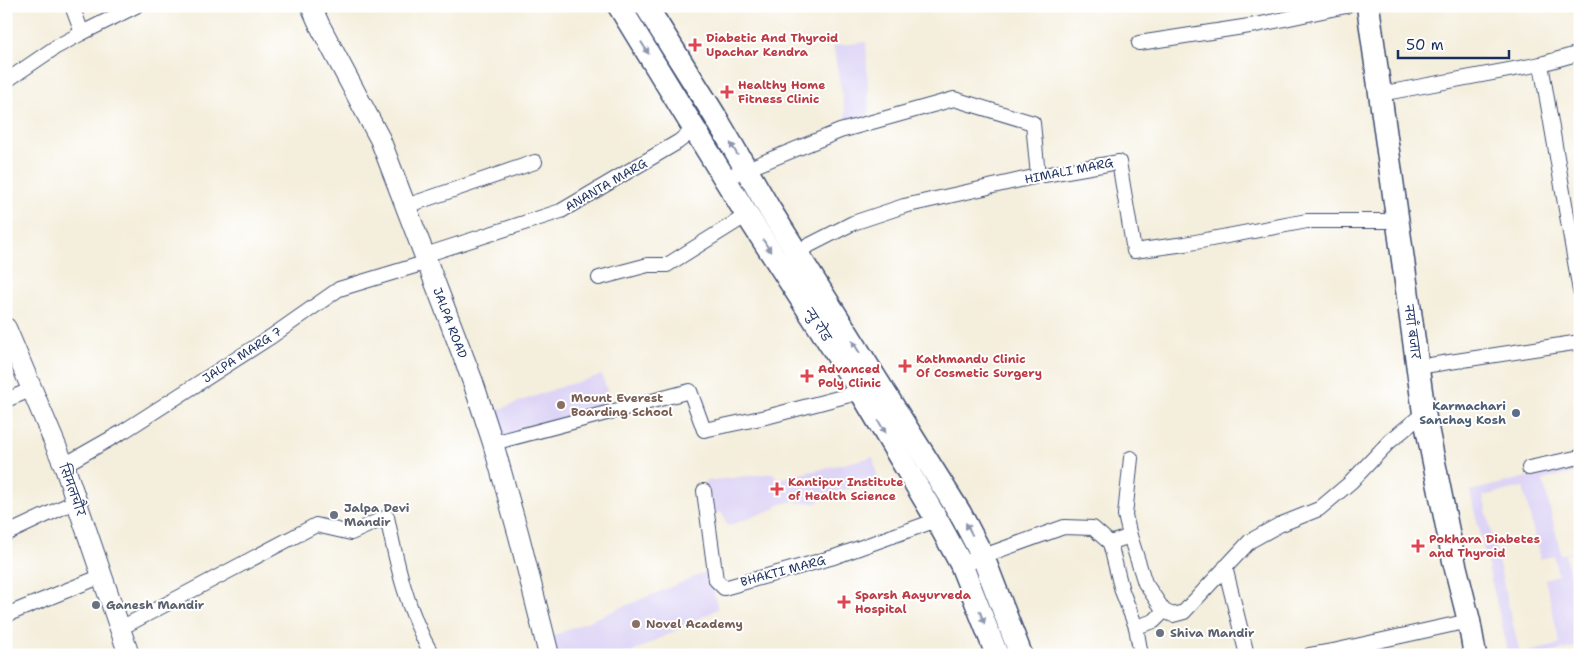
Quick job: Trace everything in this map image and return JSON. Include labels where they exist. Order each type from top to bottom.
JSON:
[{"type":"main road","name":"न्यु रोड","points":[[619,6],[747,215],[861,392],[937,520],[961,564],[997,655]]},
{"type":"main road","name":"न्यु रोड","points":[[646,6],[796,252],[960,513],[983,556],[1022,655]]},
{"type":"main road","name":"नयाँ बजार","points":[[1368,6],[1396,221],[1424,413],[1475,655]]},
{"type":"street","points":[[72,6],[82,33]]},
{"type":"street","points":[[6,81],[56,47],[136,6]]},
{"type":"street","name":"JALPA ROAD","points":[[311,6],[330,47],[380,139],[473,382],[493,443],[519,536],[549,655]]},
{"type":"street","points":[[1139,43],[1256,24],[1346,6]]},
{"type":"street","points":[[1380,94],[1541,64],[1580,53]]},
{"type":"street","points":[[1541,64],[1580,291]]},
{"type":"street","points":[[725,178],[840,131],[954,99],[1033,124],[1038,176]]},
{"type":"street","name":"ANANTA MARG","points":[[426,259],[561,211],[670,147],[695,129]]},
{"type":"street","points":[[406,206],[535,162]]},
{"type":"street","name":"HIMALI MARG","points":[[796,252],[853,223],[904,206],[1038,176],[1119,162],[1134,251],[1185,244],[1307,221],[1396,221]]},
{"type":"street","points":[[599,278],[648,265],[667,265],[747,215]]},
{"type":"street","name":"JALPA MARG 7","points":[[64,465],[132,426],[272,336],[340,289],[426,259]]},
{"type":"street","name":"सिमलचौर","points":[[6,328],[64,465],[129,655]]},
{"type":"street","points":[[1417,367],[1580,342]]},
{"type":"street","points":[[6,400],[33,389]]},
{"type":"street","points":[[493,443],[690,391],[704,430],[770,416],[861,392]]},
{"type":"street","points":[[1130,458],[1125,515],[1130,536],[1145,583],[1164,611],[1172,615],[1184,612],[1250,542],[1279,525],[1319,509],[1351,482],[1389,442],[1424,413]]},
{"type":"street","points":[[1529,468],[1580,457]]},
{"type":"street","name":"BHAKTI MARG","points":[[704,491],[716,580],[724,588],[834,557],[937,520]]},
{"type":"street","points":[[6,534],[76,501]]},
{"type":"street","points":[[119,629],[316,525],[351,533],[387,517],[412,615],[432,655]]},
{"type":"street","points":[[961,564],[1064,527],[1093,528],[1110,543],[1122,591],[1136,627],[1141,655]]},
{"type":"street","points":[[1110,543],[1130,536]]},
{"type":"street","points":[[1225,567],[1247,655]]},
{"type":"street","points":[[6,615],[102,576]]},
{"type":"street","points":[[1136,627],[1154,621],[1164,611]]},
{"type":"street","points":[[1310,655],[1333,653],[1469,621]]},
{"type":"shaded area","points":[[866,42],[869,115],[847,122],[833,46]]},
{"type":"shaded area","name":"Mount Everest Boarding School","points":[[602,375],[613,410],[503,438],[494,411],[557,388]]},
{"type":"shaded area","name":"Kantipur Institute of Health Science","points":[[873,457],[878,480],[820,497],[818,503],[794,501],[777,505],[776,508],[728,526],[721,512],[709,517],[705,481],[773,473],[778,479]]},
{"type":"shaded area","points":[[1580,464],[1580,471],[1543,480],[1561,554],[1580,550],[1565,554],[1580,616],[1580,646],[1540,655],[1509,655],[1470,491]],"holes":[[[1523,487],[1540,559],[1554,556],[1558,575],[1545,579],[1560,644],[1520,654],[1483,496]]]},
{"type":"shaded area","name":"Novel Academy","points":[[709,571],[718,609],[627,655],[555,655],[548,638]]},
{"type":"place","name":"Diabetic And Thyroid Upachar Kendra","points":[[695,45]]},
{"type":"place","name":"Healthy Home Fitness Clinic","points":[[727,92]]},
{"type":"place","name":"Kathmandu Clinic Of Cosmetic Surgery","points":[[905,366]]},
{"type":"place","name":"Advanced Poly Clinic","points":[[807,376]]},
{"type":"place","name":"Mount Everest Boarding School","points":[[561,405]]},
{"type":"place","name":"Karmachari Sanchay Kosh","points":[[1516,413]]},
{"type":"place","name":"Kantipur Institute of Health Science","points":[[777,489]]},
{"type":"place","name":"Jalpa Devi Mandir","points":[[334,515]]},
{"type":"place","name":"Pokhara Diabetes and Thyroid","points":[[1418,546]]},
{"type":"place","name":"Sparsh Aayurveda Hospital","points":[[844,602]]},
{"type":"place","name":"Ganesh Mandir","points":[[96,605]]},
{"type":"place","name":"Novel Academy","points":[[636,624]]},
{"type":"place","name":"Shiva Mandir","points":[[1160,633]]}]
